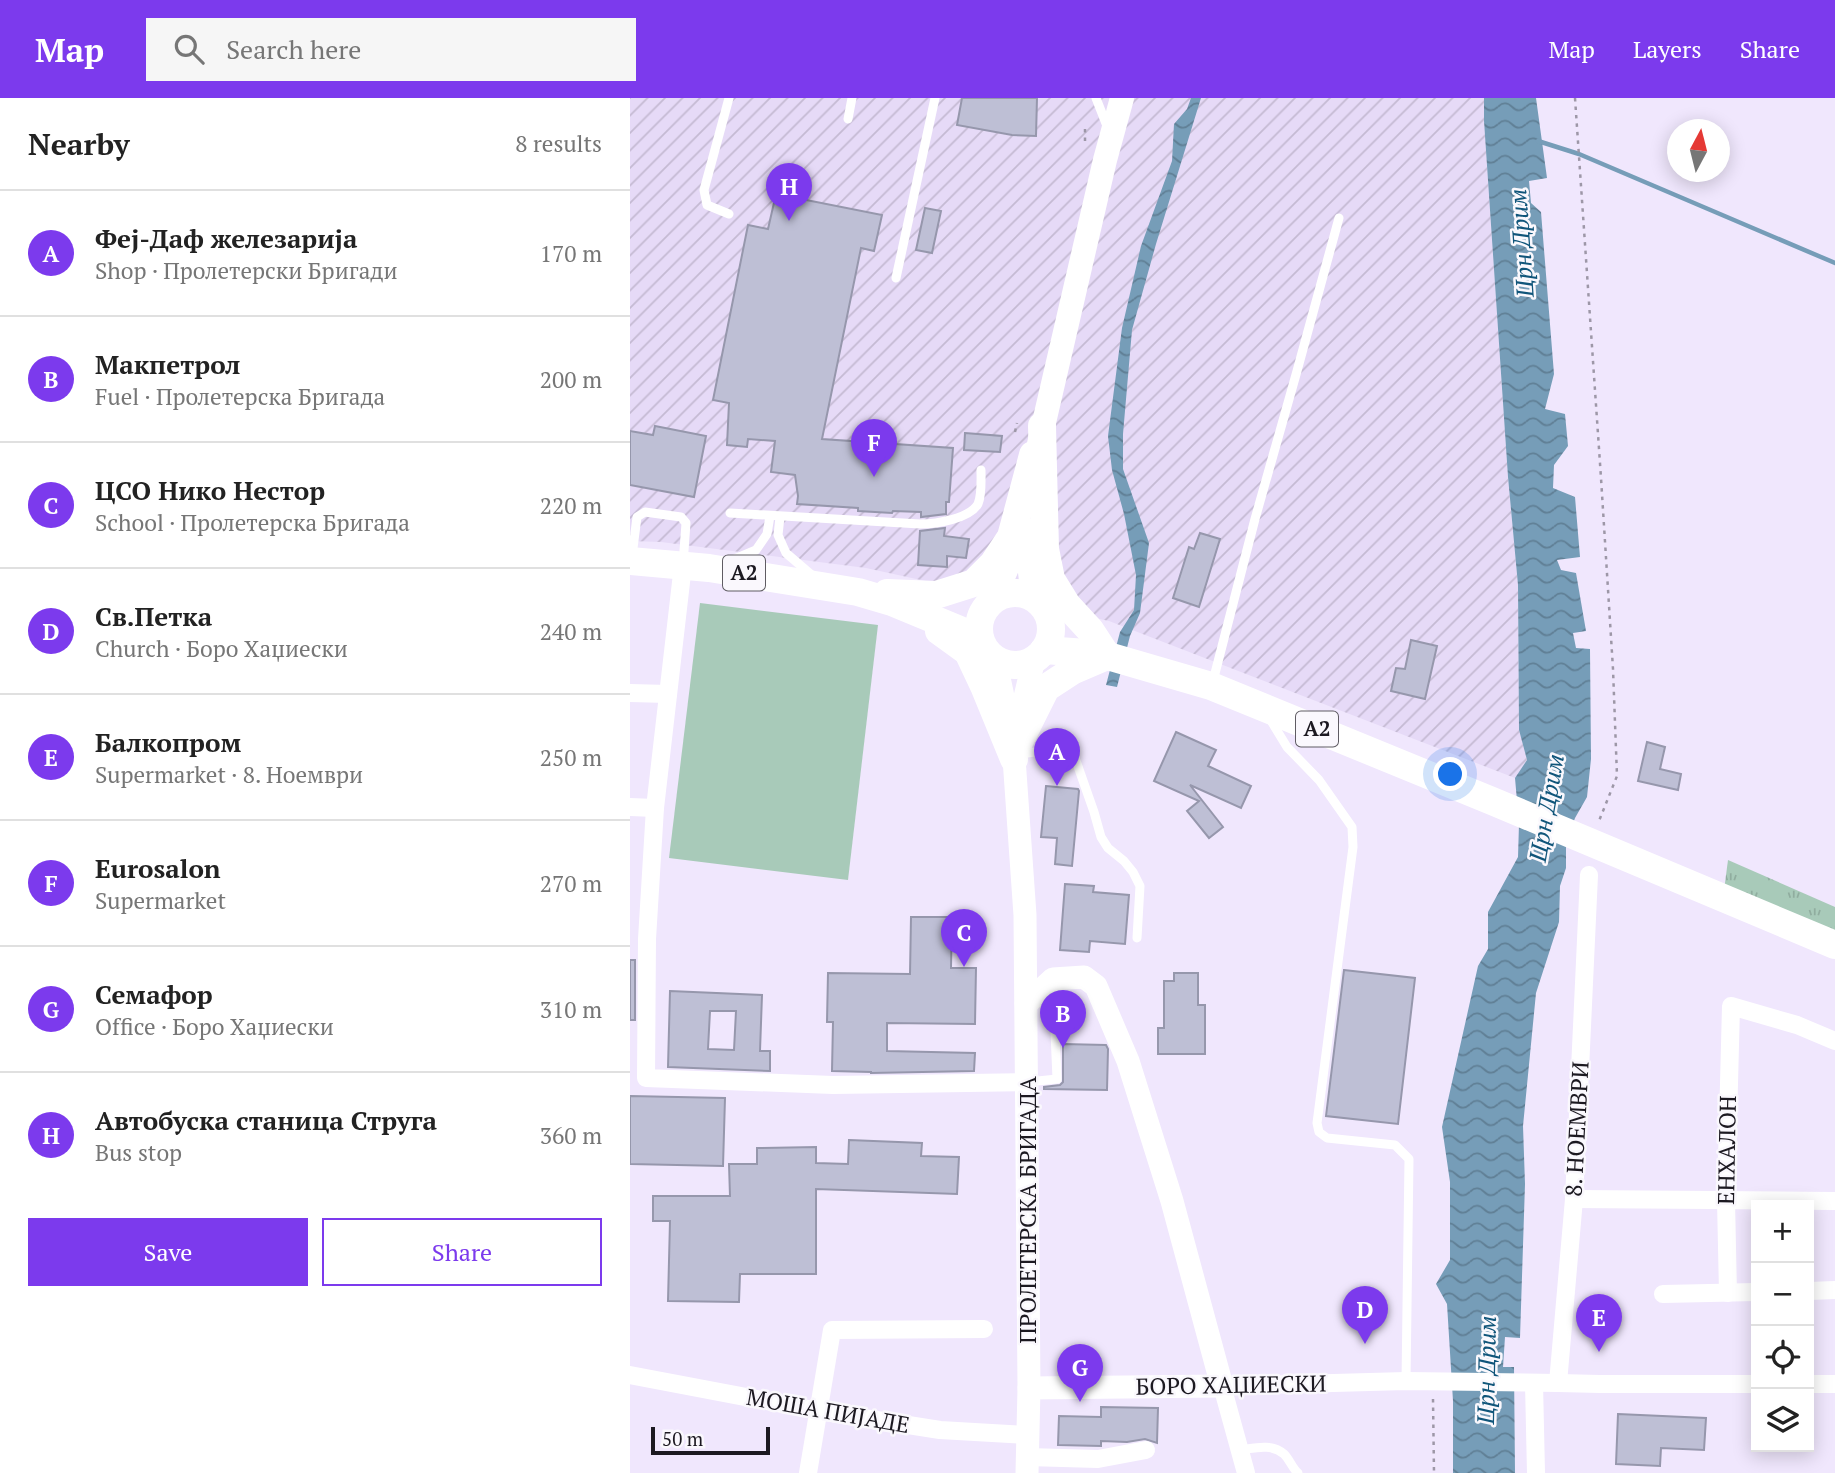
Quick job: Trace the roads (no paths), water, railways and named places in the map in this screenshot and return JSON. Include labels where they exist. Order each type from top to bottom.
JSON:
[{"type":"main road","points":[[858,592],[936,595],[974,583],[993,564],[1011,537],[1025,427],[1122,98]]},
{"type":"main road","points":[[1025,427],[1025,528],[1040,606],[1051,627],[1050,639],[1039,655]]},
{"type":"main road","points":[[1014,753],[1045,688],[1072,671],[1106,656],[1051,579],[1025,427]]},
{"type":"main road","points":[[988,627],[1025,528]]},
{"type":"main road","name":"A2","points":[[630,561],[696,567],[858,592],[988,627],[1008,664],[1021,665],[1039,655],[1106,656],[1211,686],[1835,945]]},
{"type":"main road","points":[[858,592],[946,635],[968,652],[1014,753]]},
{"type":"main road","name":"A2","points":[[988,627],[1007,594],[1021,594],[1106,656]]},
{"type":"street","points":[[696,567],[668,694],[639,939],[646,1078],[833,1085],[1028,1082]]},
{"type":"street","points":[[988,627],[1014,753]]},
{"type":"street","points":[[1014,753],[1039,655]]},
{"type":"street","points":[[630,693],[668,694]]},
{"type":"street","name":"ПРОЛЕТЕРСКА БРИГАДА","points":[[1014,753],[1025,915],[1028,1082],[1027,1455]]},
{"type":"street","points":[[630,807],[655,808]]},
{"type":"street","name":"8. НОЕМВРИ","points":[[1558,1382],[1574,1199],[1589,875]]},
{"type":"street","points":[[1025,947],[1053,979]]},
{"type":"street","points":[[1026,1004],[1053,979],[1084,976],[1096,986],[1128,1061],[1172,1201],[1247,1473]]},
{"type":"street","name":"ЕНХАЛОН","points":[[1728,1293],[1726,1200],[1731,1006],[1797,1025],[1835,1041]]},
{"type":"street","points":[[1574,1199],[1835,1201]]},
{"type":"street","points":[[1814,1291],[1835,1290]]},
{"type":"street","points":[[1663,1294],[1751,1292]]},
{"type":"street","points":[[808,1473],[832,1330],[984,1329]]},
{"type":"street","name":"МОША ПИЈАДЕ","points":[[630,1375],[819,1411],[940,1430],[1027,1455],[1100,1466],[1146,1450]]},
{"type":"street","name":"БОРО ХАЏИЕСКИ","points":[[1029,1388],[1406,1381],[1751,1384]]},
{"type":"street","points":[[1534,1383],[1536,1473]]},
{"type":"street","points":[[1814,1384],[1835,1384]]},
{"type":"lane","points":[[729,98],[704,190],[707,205],[729,214]]},
{"type":"lane","points":[[848,119],[852,98]]},
{"type":"lane","points":[[896,278],[935,98]]},
{"type":"lane","points":[[1096,98],[1111,137]]},
{"type":"lane","points":[[1211,686],[1339,218]]},
{"type":"lane","points":[[730,513],[942,523],[968,513],[976,506],[979,500],[981,470]]},
{"type":"lane","points":[[630,561],[638,517],[645,512],[681,517],[686,523],[696,567],[740,558],[756,551],[767,534],[770,516]]},
{"type":"lane","points":[[780,517],[778,535],[786,553],[826,587]]},
{"type":"lane","points":[[1264,708],[1287,747],[1319,780],[1352,827],[1353,847],[1317,1123],[1319,1132],[1327,1138],[1395,1145],[1409,1159],[1406,1381]]},
{"type":"lane","points":[[1014,753],[1067,748],[1074,754],[1101,837],[1108,848],[1133,872],[1140,887],[1137,938]]},
{"type":"lane","points":[[1028,1082],[1057,1079],[1053,979]]},
{"type":"lane","points":[[1240,1450],[1268,1446],[1284,1454],[1298,1473]]},
{"type":"water","points":[[1191,98],[1201,98],[1132,330],[1123,434],[1123,469],[1149,543],[1140,613],[1130,636],[1117,687],[1106,685],[1120,632],[1134,610],[1136,575],[1112,470],[1108,436],[1122,328],[1141,246],[1172,161],[1174,124],[1187,109]]},
{"type":"water","name":"Црн Дрим","points":[[1484,98],[1536,98],[1547,178],[1529,181],[1531,203],[1541,212],[1554,374],[1545,409],[1565,414],[1568,446],[1554,465],[1553,488],[1575,497],[1580,557],[1557,560],[1561,570],[1576,573],[1586,631],[1573,633],[1576,648],[1590,649],[1591,759],[1587,797],[1575,818],[1566,844],[1566,868],[1560,886],[1559,922],[1536,993],[1523,1126],[1525,1184],[1520,1338],[1505,1337],[1503,1367],[1514,1367],[1515,1473],[1453,1473],[1453,1401],[1447,1304],[1436,1284],[1450,1260],[1450,1182],[1442,1127],[1478,966],[1488,949],[1488,912],[1518,857],[1519,824],[1515,778],[1527,760],[1519,730],[1518,585],[1508,477]]},
{"type":"waterway","points":[[1538,141],[1579,154],[1835,263]]},
{"type":"place","name":"Автобуска станица Струга","points":[[789,221]]},
{"type":"place","name":"Eurosalon","points":[[874,477]]},
{"type":"place","name":"Феј-Даф железарија","points":[[1057,786]]},
{"type":"place","name":"ЦСО Нико Нестор","points":[[964,967]]},
{"type":"place","name":"Макпетрол","points":[[1063,1048]]},
{"type":"place","name":"Св.Петка","points":[[1365,1344]]},
{"type":"place","name":"Балкопром","points":[[1599,1352]]},
{"type":"place","name":"Семафор","points":[[1080,1402]]}]
